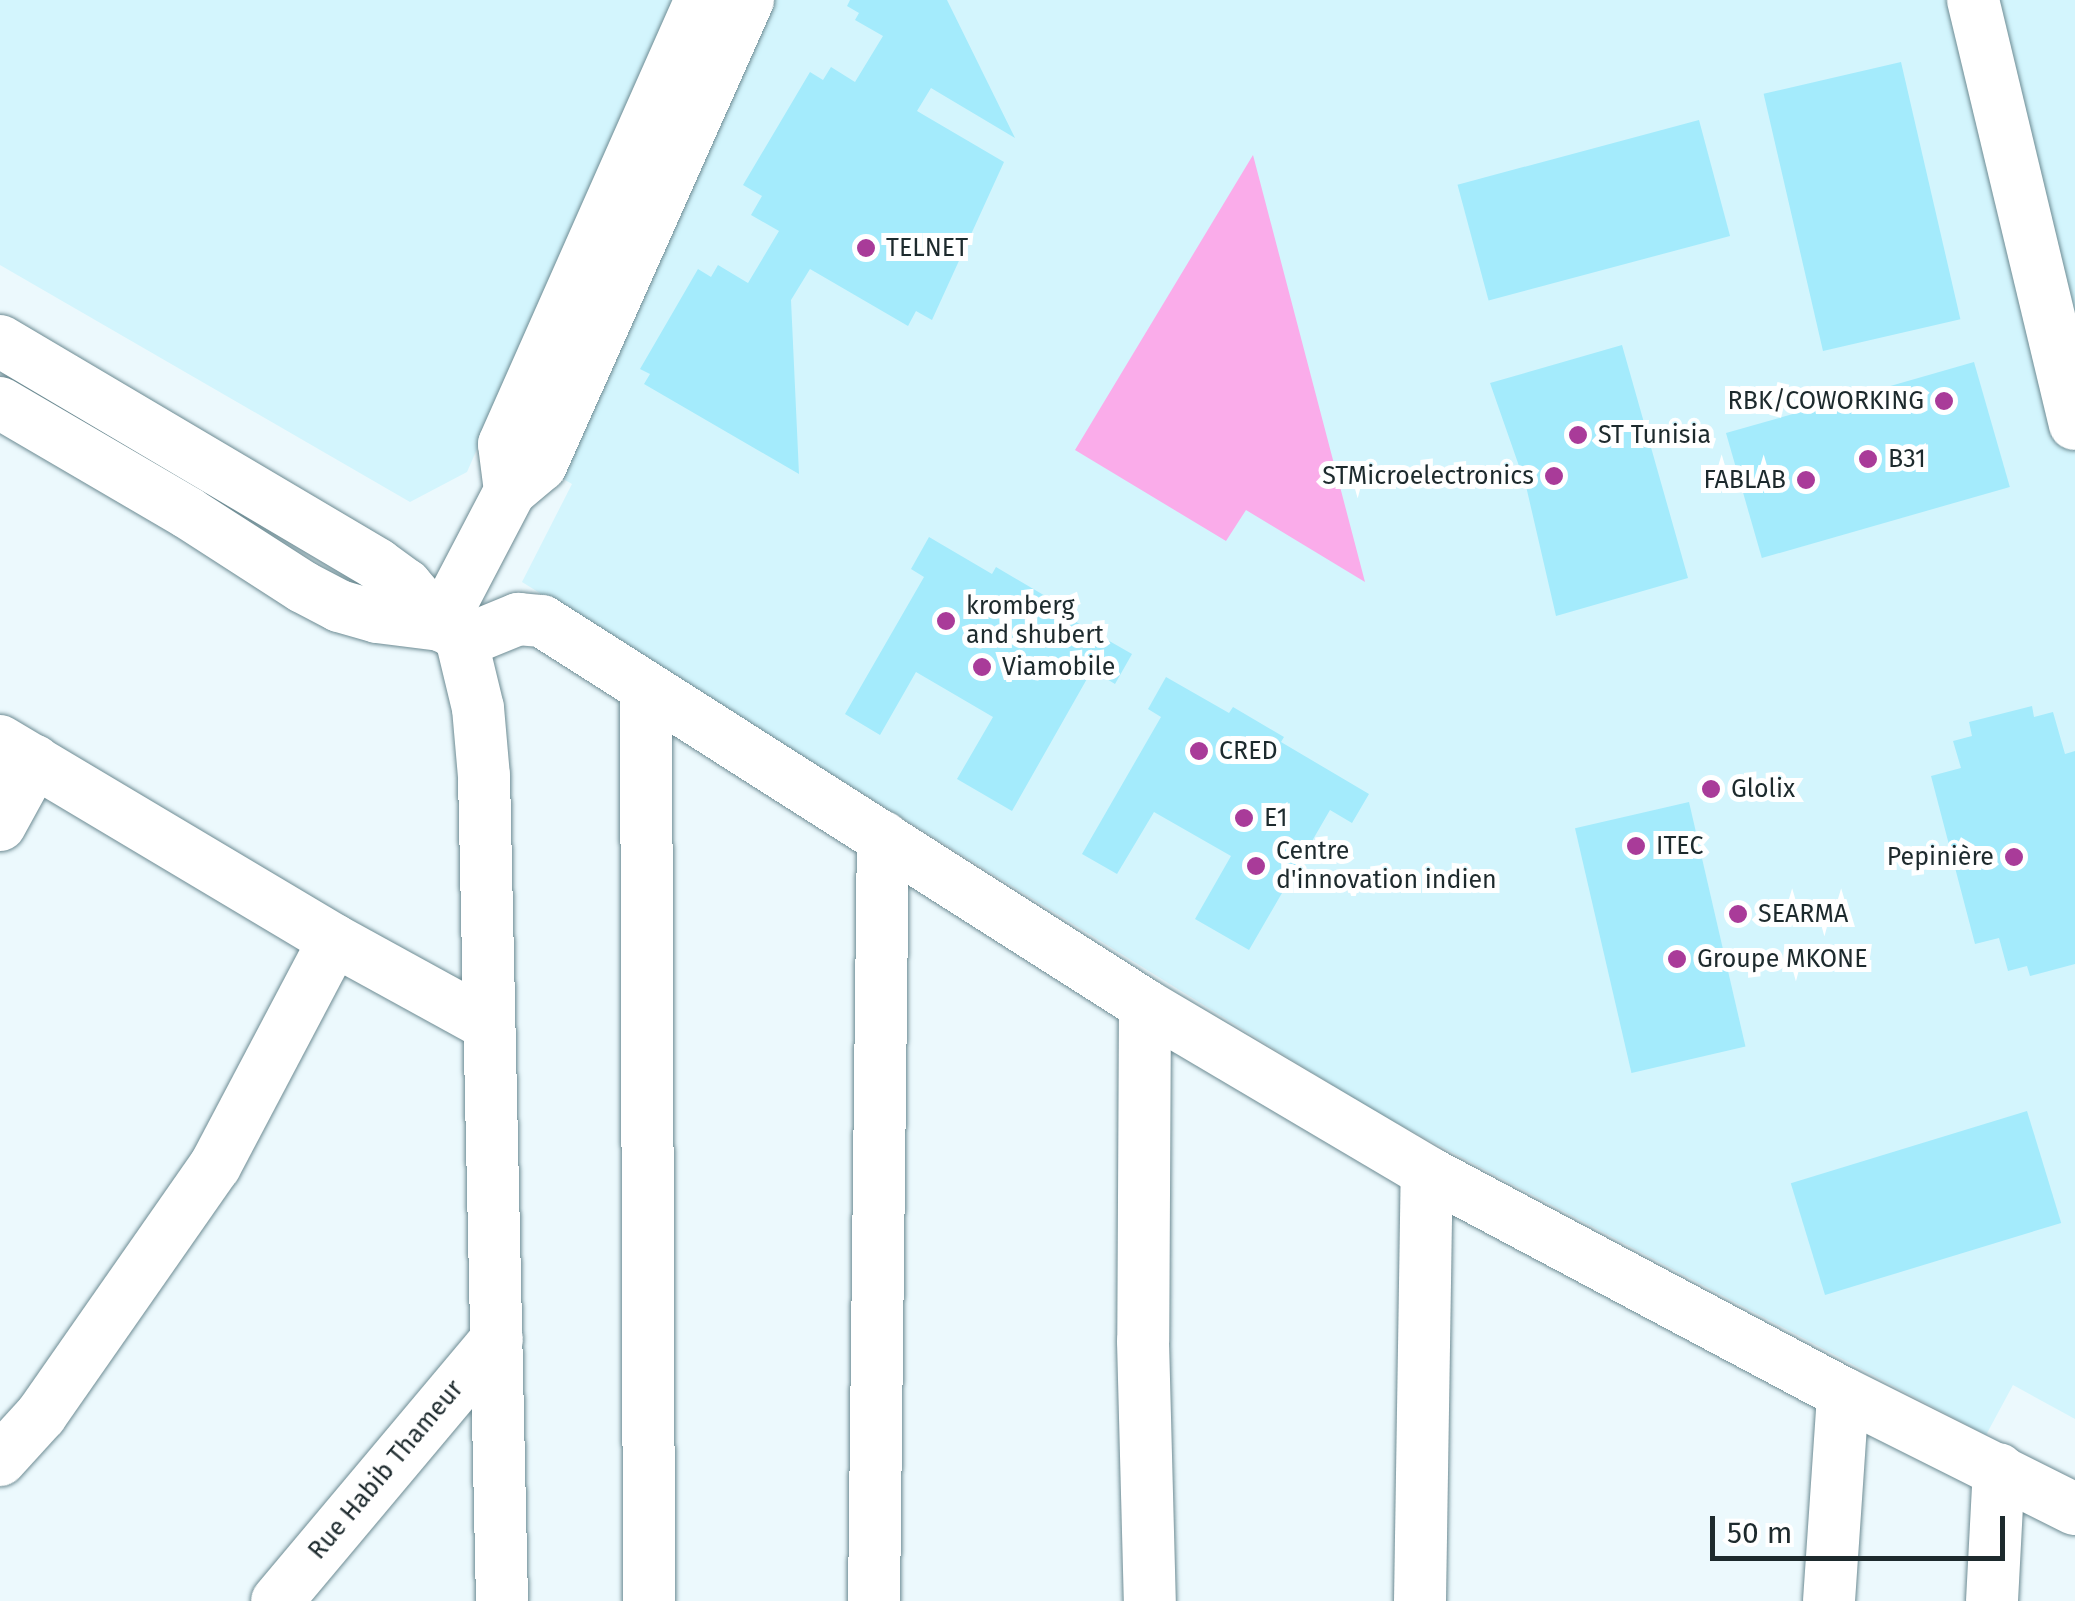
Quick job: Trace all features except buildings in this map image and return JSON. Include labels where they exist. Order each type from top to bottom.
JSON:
[{"type":"street","points":[[510,491],[504,444],[701,0]]},
{"type":"street","points":[[451,634],[510,491],[541,465],[748,0]]},
{"type":"street","points":[[1972,0],[2075,424]]},
{"type":"street","points":[[0,340],[377,564],[406,585],[451,634],[478,708],[484,776],[502,1601]]},
{"type":"street","points":[[0,403],[340,606],[451,634],[518,619],[537,619],[1145,1006],[1426,1172],[1843,1393],[2075,1510]]},
{"type":"street","points":[[646,690],[649,1601]]},
{"type":"street","points":[[0,825],[18,751],[334,940],[487,1024]]},
{"type":"street","points":[[874,1601],[883,838]]},
{"type":"street","points":[[0,1460],[40,1415],[215,1166],[334,940]]},
{"type":"street","points":[[1145,1006],[1144,1341],[1150,1601]]},
{"type":"street","points":[[1420,1601],[1426,1172]]},
{"type":"street","name":"Rue Habib Thameur","points":[[277,1601],[497,1340]]},
{"type":"street","points":[[1829,1601],[1843,1393]]},
{"type":"street","points":[[1992,1601],[1999,1469]]},
{"type":"shaded area","points":[[0,0],[2075,0],[2075,1419],[2013,1385],[1986,1435],[1376,1112],[522,582],[572,484],[484,433],[467,472],[410,502],[0,265]]},
{"type":"shaded area","points":[[1253,155],[1365,582],[1246,510],[1226,541],[1075,450]]},
{"type":"place","name":"TELNET","points":[[866,248]]},
{"type":"place","name":"RBK/COWORKING","points":[[1944,401]]},
{"type":"place","name":"ST Tunisia","points":[[1578,435]]},
{"type":"place","name":"B31","points":[[1868,459]]},
{"type":"place","name":"STMicroelectronics","points":[[1554,476]]},
{"type":"place","name":"FABLAB","points":[[1806,480]]},
{"type":"place","name":"kromberg and shubert","points":[[946,621]]},
{"type":"place","name":"Viamobile","points":[[982,667]]},
{"type":"place","name":"CRED","points":[[1199,751]]},
{"type":"place","name":"Glolix","points":[[1711,789]]},
{"type":"place","name":"E1","points":[[1244,818]]},
{"type":"place","name":"ITEC","points":[[1636,846]]},
{"type":"place","name":"Pepinière","points":[[2014,857]]},
{"type":"place","name":"Centre d'innovation indien","points":[[1256,866]]},
{"type":"place","name":"SEARMA","points":[[1738,914]]},
{"type":"place","name":"Groupe MKONE","points":[[1677,959]]}]
